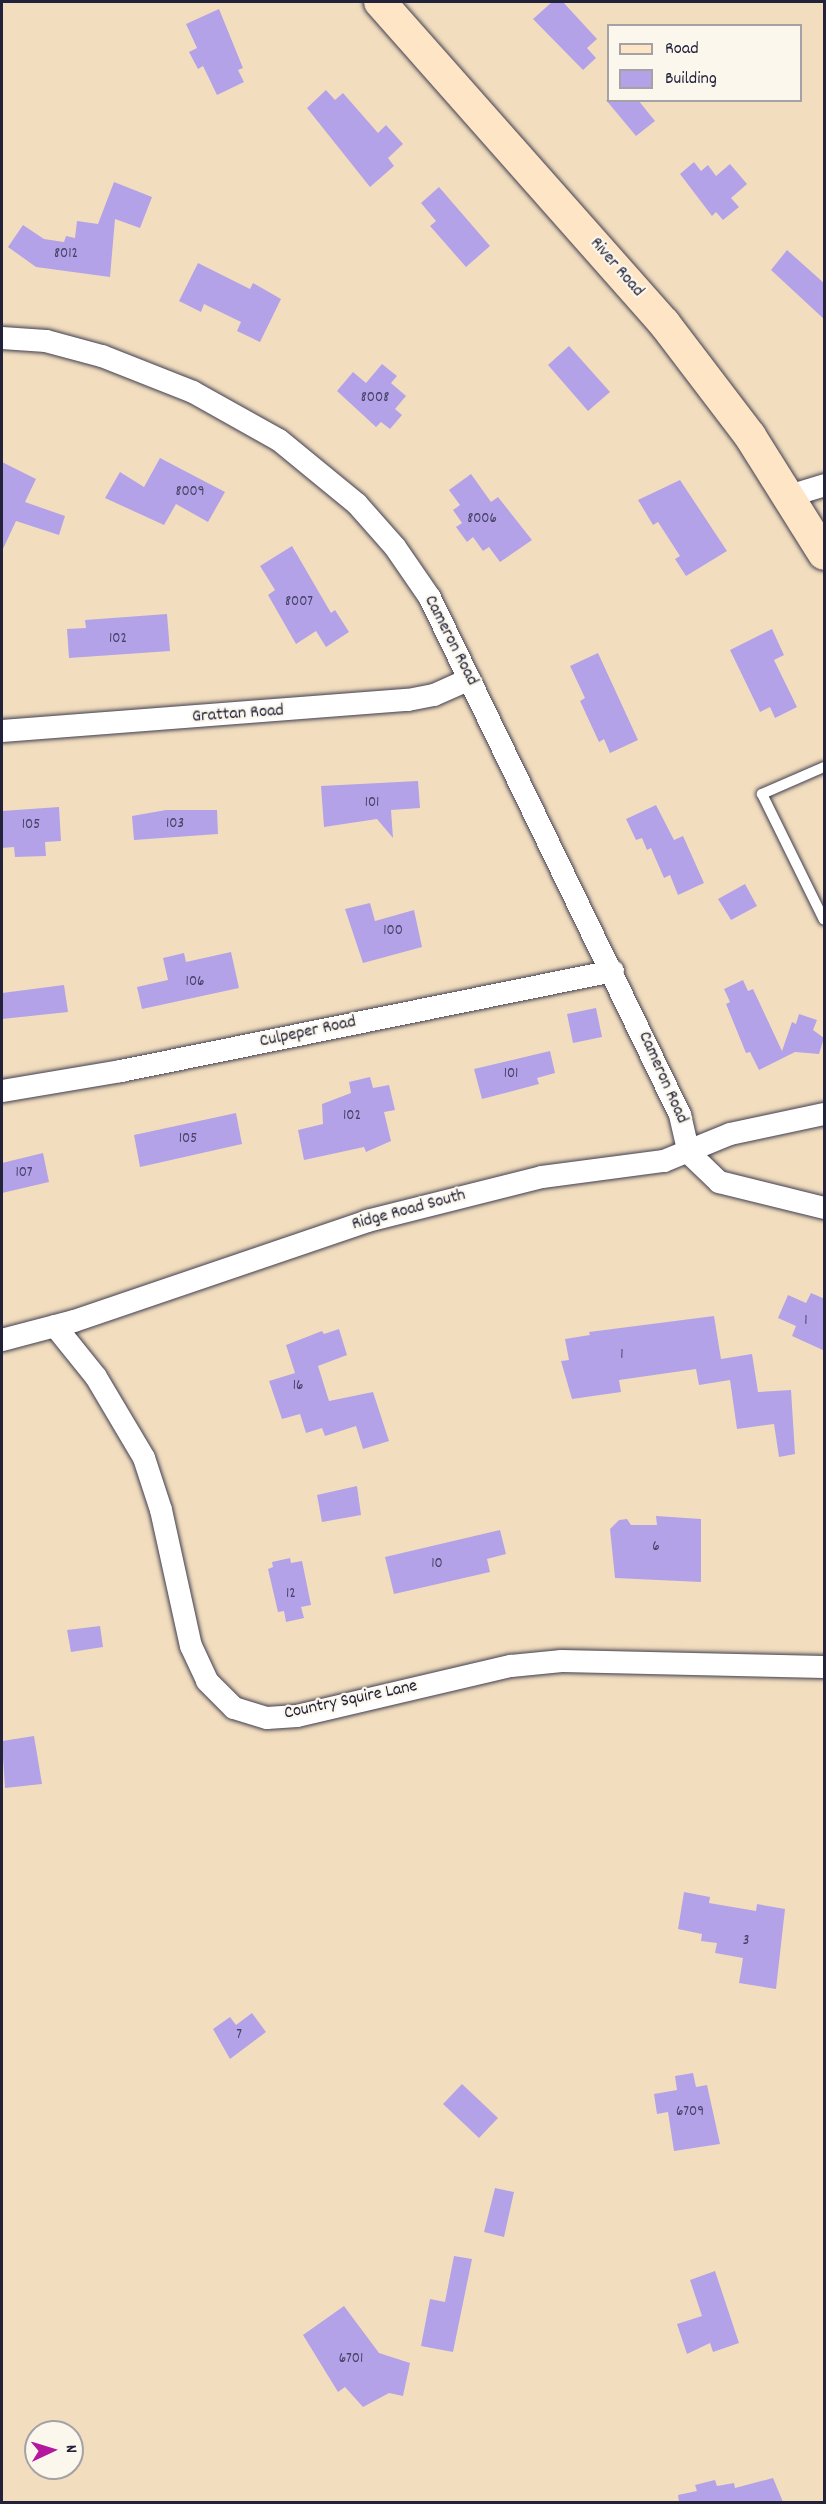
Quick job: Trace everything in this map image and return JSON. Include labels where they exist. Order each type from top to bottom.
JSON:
[{"type":"main road","name":"River Road","points":[[380,2],[664,323],[750,436],[825,554]]},
{"type":"street","name":"Cameron Road","points":[[2,338],[46,341],[102,356],[193,392],[279,440],[321,470],[395,547],[430,598],[613,971],[680,1114],[689,1153]]},
{"type":"street","points":[[789,496],[825,485]]},
{"type":"street","name":"Grattan Road","points":[[2,731],[398,701],[434,695],[470,679]]},
{"type":"street","name":"Culpeper Road","points":[[2,1091],[121,1071],[613,971]]},
{"type":"street","name":"Ridge Road South","points":[[2,1340],[55,1326],[367,1221],[542,1178],[641,1165],[689,1153],[730,1134],[825,1114]]},
{"type":"street","points":[[689,1153],[719,1182],[825,1208]]},
{"type":"street","name":"Country Squire Lane","points":[[55,1326],[96,1377],[144,1458],[160,1510],[191,1646],[207,1681],[234,1708],[267,1718],[297,1716],[512,1666],[562,1660],[825,1667]]},
{"type":"lane","points":[[825,767],[762,794],[825,920]]},
{"type":"building","points":[[552,2],[563,2],[597,39],[587,48],[596,58],[583,70],[533,19]]},
{"type":"building","points":[[219,9],[243,68],[238,70],[244,82],[217,95],[203,66],[198,69],[189,52],[197,48],[186,24]]},
{"type":"building","points":[[326,90],[335,100],[343,93],[378,133],[386,125],[403,144],[388,158],[394,166],[370,187],[307,108]]},
{"type":"building","points":[[608,102],[640,102],[655,121],[636,136]]},
{"type":"building","points":[[694,162],[701,171],[708,165],[716,176],[730,164],[747,184],[731,198],[739,207],[723,220],[716,212],[712,216],[680,174]]},
{"type":"building","points":[[114,182],[152,197],[140,228],[115,219],[110,277],[36,267],[8,247],[23,225],[44,239],[64,242],[66,236],[75,238],[77,221],[98,224]]},
{"type":"building","points":[[439,187],[490,246],[466,267],[430,226],[436,221],[421,203]]},
{"type":"building","points":[[787,250],[825,284],[825,320],[771,270]]},
{"type":"building","points":[[198,263],[250,289],[253,283],[281,299],[260,342],[237,331],[241,322],[204,304],[201,312],[179,301]]},
{"type":"building","points":[[569,346],[610,392],[588,411],[548,365]]},
{"type":"building","points":[[382,364],[397,376],[391,383],[406,396],[395,409],[402,415],[390,429],[381,422],[376,427],[337,391],[353,372],[366,383]]},
{"type":"building","points":[[160,458],[225,492],[208,522],[176,504],[164,525],[105,498],[120,472],[144,487]]},
{"type":"building","points":[[2,462],[36,479],[25,502],[65,516],[59,535],[16,521],[2,551]]},
{"type":"building","points":[[471,474],[491,502],[498,497],[532,540],[500,562],[489,547],[483,551],[473,537],[467,542],[456,527],[462,523],[453,510],[460,505],[449,490]]},
{"type":"building","points":[[680,480],[727,551],[686,576],[675,559],[680,556],[658,522],[653,525],[638,500]]},
{"type":"building","points":[[292,546],[331,613],[335,610],[349,632],[326,647],[316,631],[296,644],[268,595],[275,590],[260,566]]},
{"type":"building","points":[[167,614],[170,651],[69,658],[67,629],[86,628],[85,620]]},
{"type":"building","points":[[772,629],[784,655],[774,660],[797,707],[775,718],[770,707],[760,712],[730,650]]},
{"type":"building","points":[[598,653],[638,740],[610,753],[604,739],[599,742],[580,701],[585,698],[570,666]]},
{"type":"building","points":[[418,781],[420,808],[391,810],[393,838],[377,819],[324,827],[321,786]]},
{"type":"building","points":[[656,805],[674,840],[683,836],[704,883],[678,895],[670,875],[664,878],[651,848],[647,850],[642,838],[636,840],[626,819]]},
{"type":"building","points":[[59,807],[61,841],[45,842],[46,856],[15,857],[14,847],[2,848],[2,811]]},
{"type":"building","points":[[166,810],[217,810],[218,834],[134,840],[132,816]]},
{"type":"building","points":[[745,884],[757,906],[731,920],[718,899]]},
{"type":"building","points":[[370,903],[375,921],[414,910],[422,947],[363,963],[345,909]]},
{"type":"building","points":[[231,952],[239,988],[142,1009],[137,987],[168,980],[163,958],[184,953],[186,962]]},
{"type":"building","points":[[743,980],[748,991],[753,989],[782,1051],[792,1022],[796,1024],[799,1014],[817,1020],[813,1030],[824,1038],[819,1054],[795,1052],[759,1070],[750,1052],[746,1053],[726,1004],[730,1002],[724,989]]},
{"type":"building","points":[[64,985],[68,1012],[2,1019],[2,993]]},
{"type":"building","points":[[596,1008],[602,1037],[573,1043],[567,1014]]},
{"type":"building","points":[[550,1051],[555,1073],[537,1078],[539,1084],[482,1099],[474,1069]]},
{"type":"building","points":[[370,1077],[373,1088],[389,1085],[395,1110],[384,1112],[391,1141],[366,1152],[364,1147],[304,1160],[298,1130],[323,1124],[322,1104],[351,1093],[349,1082]]},
{"type":"building","points":[[236,1113],[242,1144],[140,1167],[134,1135]]},
{"type":"building","points":[[43,1153],[49,1182],[2,1193],[2,1163]]},
{"type":"building","points":[[811,1293],[825,1299],[825,1351],[792,1336],[796,1326],[778,1318],[788,1295],[806,1303]]},
{"type":"building","points":[[714,1316],[721,1359],[752,1354],[758,1392],[791,1390],[795,1454],[779,1457],[774,1424],[737,1429],[730,1380],[699,1385],[696,1369],[619,1380],[621,1392],[572,1399],[561,1361],[569,1360],[565,1339],[590,1335],[589,1332]]},
{"type":"building","points":[[339,1329],[347,1355],[318,1366],[329,1401],[373,1392],[389,1441],[363,1449],[356,1426],[325,1436],[322,1428],[306,1433],[300,1414],[282,1419],[269,1381],[295,1373],[286,1345],[322,1331],[324,1334]]},
{"type":"building","points":[[357,1486],[361,1515],[322,1522],[317,1495]]},
{"type":"building","points":[[656,1516],[701,1519],[701,1582],[615,1578],[610,1529],[619,1520],[627,1519],[631,1525],[657,1525]]},
{"type":"building","points":[[500,1530],[506,1554],[487,1559],[490,1572],[394,1594],[385,1557]]},
{"type":"building","points":[[290,1558],[291,1563],[302,1561],[311,1605],[301,1607],[304,1618],[286,1622],[284,1611],[278,1612],[268,1569],[273,1567],[272,1562]]},
{"type":"building","points":[[100,1626],[103,1647],[71,1652],[67,1630]]},
{"type":"building","points":[[34,1736],[42,1784],[5,1788],[2,1741]]},
{"type":"building","points":[[684,1892],[710,1897],[709,1903],[756,1911],[757,1904],[785,1909],[776,1989],[739,1983],[743,1958],[715,1953],[717,1943],[701,1941],[702,1934],[678,1929]]},
{"type":"building","points":[[252,2013],[266,2032],[230,2059],[213,2029],[230,2017],[236,2025]]},
{"type":"building","points":[[693,2073],[696,2087],[707,2085],[720,2144],[674,2151],[668,2112],[657,2114],[654,2094],[677,2090],[675,2076]]},
{"type":"building","points":[[462,2084],[498,2118],[479,2138],[443,2104]]},
{"type":"building","points":[[495,2188],[514,2192],[504,2237],[484,2232]]},
{"type":"building","points":[[454,2256],[472,2259],[453,2352],[421,2346],[430,2299],[445,2302]]},
{"type":"building","points":[[715,2271],[739,2343],[713,2352],[710,2343],[687,2354],[677,2324],[702,2316],[690,2280]]},
{"type":"building","points":[[344,2306],[379,2353],[410,2363],[403,2396],[389,2393],[363,2407],[345,2387],[338,2392],[303,2335]]},
{"type":"building","points":[[773,2478],[783,2502],[679,2502],[678,2495],[697,2491],[695,2485],[715,2480],[717,2486],[734,2483],[735,2488]]}]
